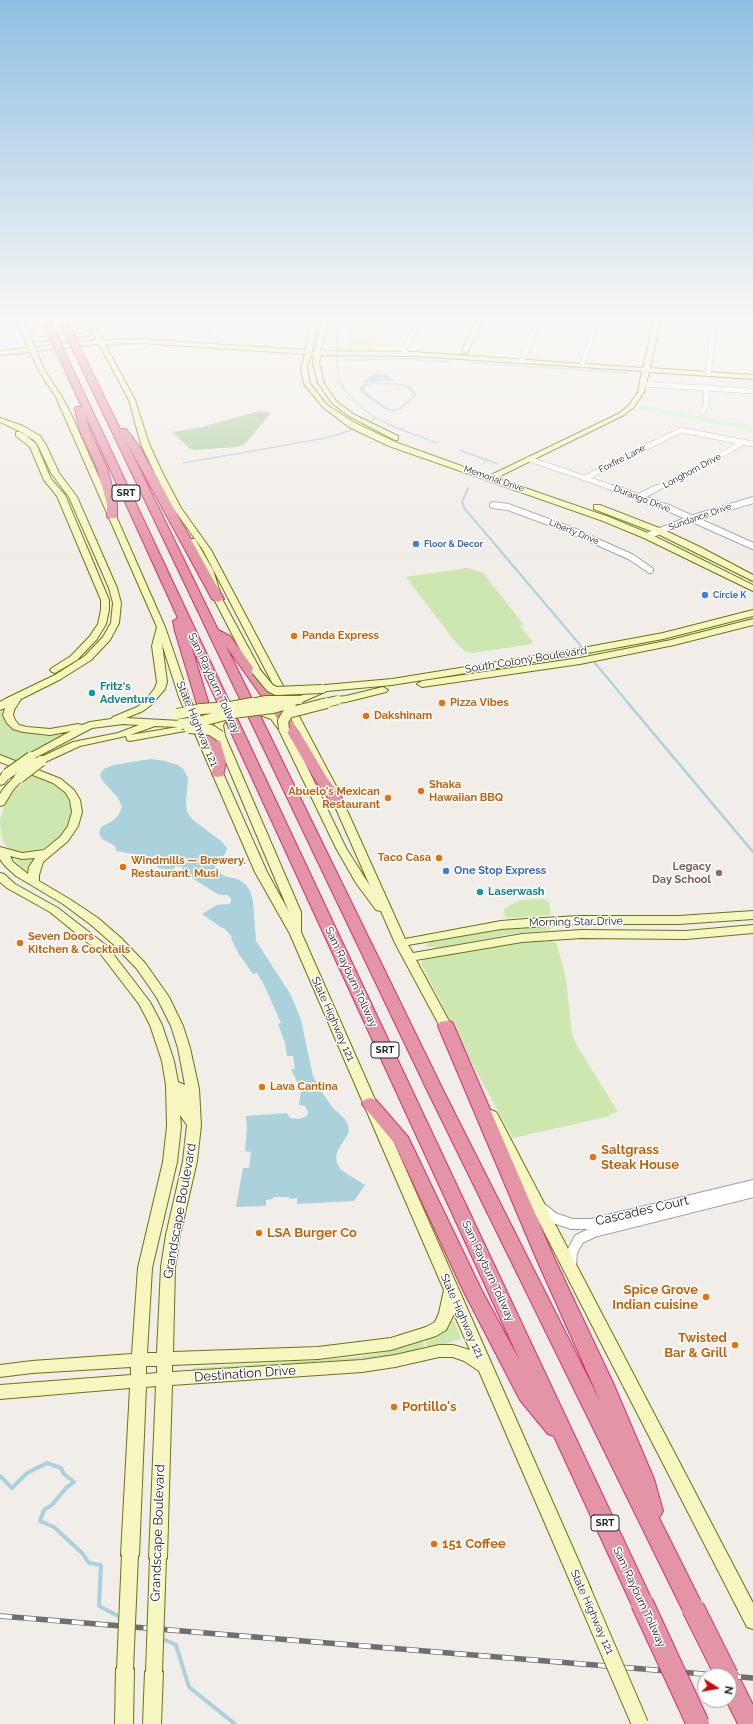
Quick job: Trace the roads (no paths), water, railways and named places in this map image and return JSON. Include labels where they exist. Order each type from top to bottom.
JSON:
[{"type":"highway","points":[[76,397],[85,431],[102,468],[112,504],[112,516]]},
{"type":"highway","name":"Sam Rayburn Tollway","points":[[81,397],[698,1724]]},
{"type":"highway","name":"Sam Rayburn Tollway","points":[[100,397],[437,1094],[723,1668]]},
{"type":"highway","points":[[112,422],[125,432],[134,446],[218,599]]},
{"type":"highway","points":[[176,601],[181,631],[220,761],[218,773]]},
{"type":"highway","points":[[214,631],[226,638],[293,731],[320,778],[335,798]]},
{"type":"highway","points":[[446,1026],[546,1260],[606,1390],[643,1479],[662,1546]]},
{"type":"highway","points":[[370,1104],[402,1141],[423,1182],[473,1292],[527,1394],[568,1442]]},
{"type":"highway","points":[[737,1697],[750,1724]]},
{"type":"main road","name":"State Highway 121","points":[[58,397],[67,414],[161,627],[184,697],[261,872],[296,934],[640,1724]]},
{"type":"main road","points":[[131,397],[149,454],[177,508],[184,527],[209,570],[218,599],[256,671],[262,689],[254,706],[274,717],[284,729],[345,854],[362,883],[394,926]]},
{"type":"main road","name":"Memorial Drive","points":[[317,397],[338,416],[374,437],[433,453],[529,483]]},
{"type":"main road","points":[[490,478],[622,414],[637,401],[638,397]]},
{"type":"main road","name":"Memorial Drive","points":[[331,398],[351,415],[367,425],[490,478],[570,505],[648,536],[753,588]]},
{"type":"main road","points":[[319,400],[331,398]]},
{"type":"main road","points":[[0,420],[24,430],[37,438],[42,445],[55,473],[73,497],[113,588],[117,603],[115,623],[107,638],[99,648],[74,668],[23,695],[8,701],[0,707]]},
{"type":"main road","points":[[0,425],[22,436],[33,446],[45,474],[60,495],[68,510],[106,600],[102,624],[86,647],[60,667],[0,699]]},
{"type":"main road","points":[[586,503],[658,531],[753,578]]},
{"type":"main road","points":[[177,508],[206,550],[331,786],[335,798],[401,943],[446,1026],[536,1203],[753,1620]]},
{"type":"main road","name":"South Colony Boulevard","points":[[300,700],[342,700],[386,689],[663,636],[753,613]]},
{"type":"main road","name":"South Colony Boulevard","points":[[154,722],[177,714],[254,706],[273,708],[300,700],[322,689],[333,687],[580,661],[671,643],[753,622]]},
{"type":"main road","points":[[23,695],[9,708],[8,715],[10,721],[16,726],[26,730],[50,732],[90,726],[107,722],[140,709],[148,703],[160,689],[162,682],[156,646],[161,627]]},
{"type":"main road","points":[[663,636],[671,643]]},
{"type":"main road","points":[[256,671],[270,688],[276,691],[322,689]]},
{"type":"main road","points":[[284,729],[283,721],[288,713],[342,700]]},
{"type":"main road","name":"South Colony Boulevard","points":[[182,726],[224,716],[254,706]]},
{"type":"main road","points":[[224,716],[218,725],[220,736],[295,912],[296,934]]},
{"type":"main road","points":[[107,722],[154,722],[202,728],[211,730],[220,736]]},
{"type":"main road","points":[[0,803],[9,788],[41,761],[77,744],[130,732],[154,722]]},
{"type":"main road","points":[[4,778],[31,757],[90,726]]},
{"type":"main road","points":[[99,740],[123,739],[182,726]]},
{"type":"main road","points":[[0,758],[9,763],[56,780],[68,790],[75,800],[77,812],[73,826],[64,839],[46,853],[35,867],[33,875],[34,883]]},
{"type":"main road","points":[[0,850],[22,856],[46,853]]},
{"type":"main road","name":"Grandscape Boulevard","points":[[0,850],[9,864],[20,874],[67,902],[94,921],[117,941],[141,966],[163,997],[177,1026],[184,1048],[192,1089],[194,1125],[190,1162],[173,1235],[168,1267],[152,1724]]},
{"type":"main road","name":"Grandscape Boulevard","points":[[0,876],[5,884],[59,915],[104,949],[144,1002],[156,1025],[168,1061],[172,1085],[174,1126],[170,1162],[146,1268],[139,1360],[125,1668],[124,1724]]},
{"type":"main road","name":"Morning Star Drive","points":[[401,943],[501,925],[526,923],[579,920],[679,920],[753,915]]},
{"type":"main road","name":"Morning Star Drive","points":[[409,958],[444,950],[522,938],[581,934],[686,935],[753,929]]},
{"type":"main road","points":[[123,973],[141,966]]},
{"type":"main road","points":[[172,1085],[183,1090],[184,1111],[194,1125]]},
{"type":"main road","name":"Destination Drive","points":[[0,1371],[32,1367],[139,1360],[318,1353],[390,1344],[431,1332],[441,1326],[447,1313],[451,1291]]},
{"type":"main road","name":"Destination Drive","points":[[0,1392],[48,1387],[362,1366],[395,1361],[439,1351],[453,1351],[469,1356],[485,1367]]},
{"type":"street","points":[[702,412],[706,406],[706,397]]},
{"type":"street","name":"Foxfire Lane","points":[[585,478],[681,430],[743,442]]},
{"type":"street","points":[[743,442],[753,444]]},
{"type":"street","name":"Longhorn Drive","points":[[639,497],[694,471],[743,442]]},
{"type":"street","name":"Durango Drive","points":[[529,459],[639,497],[693,518],[753,546]]},
{"type":"street","name":"Sundance Drive","points":[[648,536],[693,518],[753,500]]},
{"type":"street","name":"Liberty Drive","points":[[493,505],[508,507],[573,531],[632,556],[650,570]]},
{"type":"street","points":[[745,542],[753,539]]},
{"type":"street","name":"Cascades Court","points":[[536,1203],[554,1218],[572,1224],[591,1224],[753,1185]]},
{"type":"street","name":"Cascades Court","points":[[571,1268],[572,1252],[579,1239],[594,1232],[753,1192]]},
{"type":"water","points":[[368,397],[373,397],[389,409],[398,409],[411,397],[414,397],[401,409],[395,411],[386,410]]},
{"type":"water","points":[[151,759],[178,765],[184,770],[188,778],[186,802],[187,812],[193,820],[221,841],[227,848],[225,854],[216,864],[215,868],[224,876],[238,879],[246,885],[250,891],[253,901],[256,941],[291,995],[301,1020],[313,1076],[333,1108],[345,1119],[348,1125],[349,1132],[338,1150],[336,1157],[337,1163],[341,1170],[365,1185],[354,1201],[297,1204],[297,1198],[289,1199],[289,1197],[273,1197],[273,1199],[266,1200],[266,1206],[236,1207],[243,1168],[249,1168],[251,1152],[245,1151],[247,1128],[246,1116],[287,1113],[290,1118],[299,1119],[307,1116],[308,1112],[305,1106],[299,1105],[301,1090],[291,1069],[295,1069],[293,1056],[287,1056],[285,1043],[278,1024],[281,1023],[264,985],[257,973],[253,974],[238,953],[231,938],[232,937],[224,928],[202,914],[217,905],[229,904],[231,902],[231,898],[227,895],[219,895],[181,871],[183,869],[182,867],[176,866],[172,870],[158,868],[155,861],[161,859],[161,856],[159,855],[151,857],[116,851],[115,846],[102,839],[99,834],[101,827],[111,822],[118,816],[122,807],[118,798],[102,780],[100,774],[104,769],[113,765]]},
{"type":"waterway","points":[[352,397],[364,410],[376,418]]},
{"type":"waterway","points":[[370,422],[376,418]]},
{"type":"waterway","points":[[376,418],[397,428],[437,443]]},
{"type":"waterway","points":[[183,463],[326,438],[351,430]]},
{"type":"waterway","points":[[459,450],[486,460]]},
{"type":"waterway","points":[[484,464],[486,460]]},
{"type":"waterway","points":[[486,460],[498,464]]},
{"type":"waterway","points":[[468,488],[462,502],[465,509],[581,646]]},
{"type":"waterway","points":[[595,663],[629,704]]},
{"type":"waterway","points":[[628,703],[753,852]]},
{"type":"waterway","points":[[0,1476],[12,1488],[27,1473],[47,1463],[61,1468],[64,1474],[74,1482],[66,1488],[52,1505],[44,1510],[40,1521],[54,1527],[83,1554],[89,1563],[101,1565],[99,1606],[122,1618]]},
{"type":"waterway","points":[[161,1638],[176,1645],[189,1687],[235,1724]]},
{"type":"railway","points":[[0,1616],[697,1673]]},
{"type":"railway","points":[[737,1677],[753,1678]]},
{"type":"place","name":"Floor & Decor","points":[[416,544]]},
{"type":"place","name":"Circle K","points":[[705,595]]},
{"type":"place","name":"Panda Express","points":[[294,636]]},
{"type":"place","name":"Fritz's Adventure","points":[[92,693]]},
{"type":"place","name":"Pizza Vibes","points":[[442,703]]},
{"type":"place","name":"Dakshinam","points":[[366,716]]},
{"type":"place","name":"Shaka Hawaiian BBQ","points":[[421,791]]},
{"type":"place","name":"Abuelo's Mexican Restaurant","points":[[388,798]]},
{"type":"place","name":"Taco Casa","points":[[439,858]]},
{"type":"place","name":"Windmills — Brewery. Restaurant. Musi","points":[[123,867]]},
{"type":"place","name":"One Stop Express","points":[[446,871]]},
{"type":"place","name":"Legacy Day School","points":[[719,873]]},
{"type":"place","name":"Laserwash","points":[[480,892]]},
{"type":"place","name":"Seven Doors Kitchen & Cocktails","points":[[20,943]]},
{"type":"place","name":"Lava Cantina","points":[[262,1087]]},
{"type":"place","name":"Saltgrass Steak House","points":[[593,1157]]},
{"type":"place","name":"LSA Burger Co","points":[[259,1233]]},
{"type":"place","name":"Spice Grove Indian cuisine","points":[[706,1297]]},
{"type":"place","name":"Twisted Bar & Grill","points":[[735,1345]]},
{"type":"place","name":"Portillo's","points":[[394,1407]]},
{"type":"place","name":"151 Coffee","points":[[434,1544]]}]
